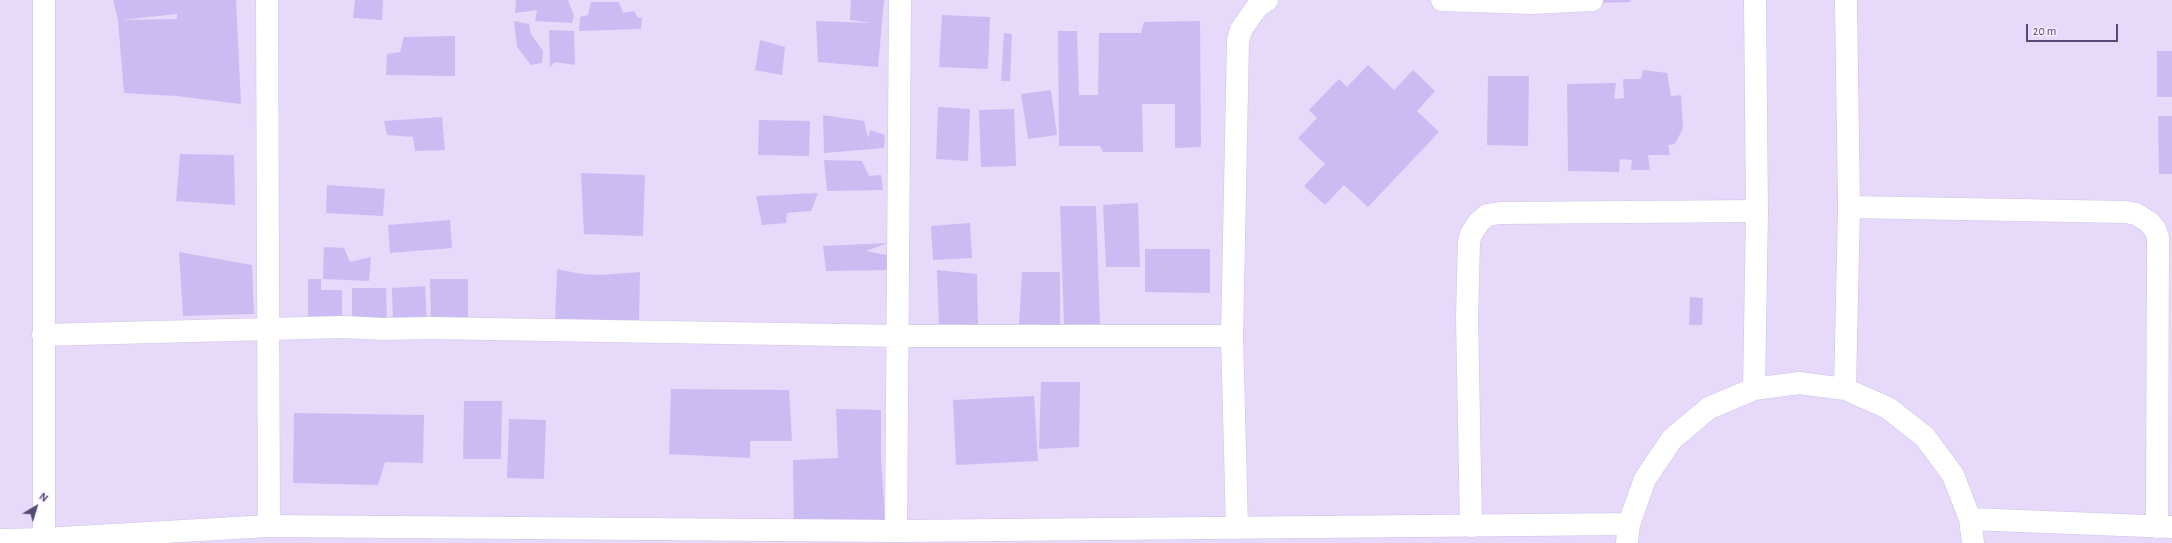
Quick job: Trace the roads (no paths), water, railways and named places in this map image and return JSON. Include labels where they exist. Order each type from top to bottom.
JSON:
[{"type":"street","points":[[44,0],[42,335],[44,541]]},
{"type":"street","points":[[267,0],[269,526]]},
{"type":"street","points":[[896,531],[899,336],[900,0]]},
{"type":"street","points":[[1237,528],[1232,336],[1238,41],[1241,30],[1249,17],[1257,7],[1267,0]]},
{"type":"street","points":[[1442,0],[1592,0]]},
{"type":"street","points":[[1754,389],[1757,211],[1755,0]]},
{"type":"street","points":[[1844,389],[1849,207],[1846,0]]},
{"type":"street","points":[[1849,207],[2126,212],[2136,214],[2149,222],[2157,233],[2165,527],[1970,519]]},
{"type":"street","points":[[1471,526],[1467,317],[1469,242],[1471,234],[1479,222],[1487,215],[1500,213],[1757,211]]},
{"type":"street","points":[[42,335],[343,327],[388,330],[430,328],[899,336],[1232,336]]},
{"type":"street","points":[[0,540],[44,541],[269,526],[896,531],[1471,526],[1628,534],[1644,478],[1672,439],[1709,408],[1754,389],[1799,384],[1844,389],[1888,408],[1925,437],[1953,475],[1970,519],[1973,543]]}]
